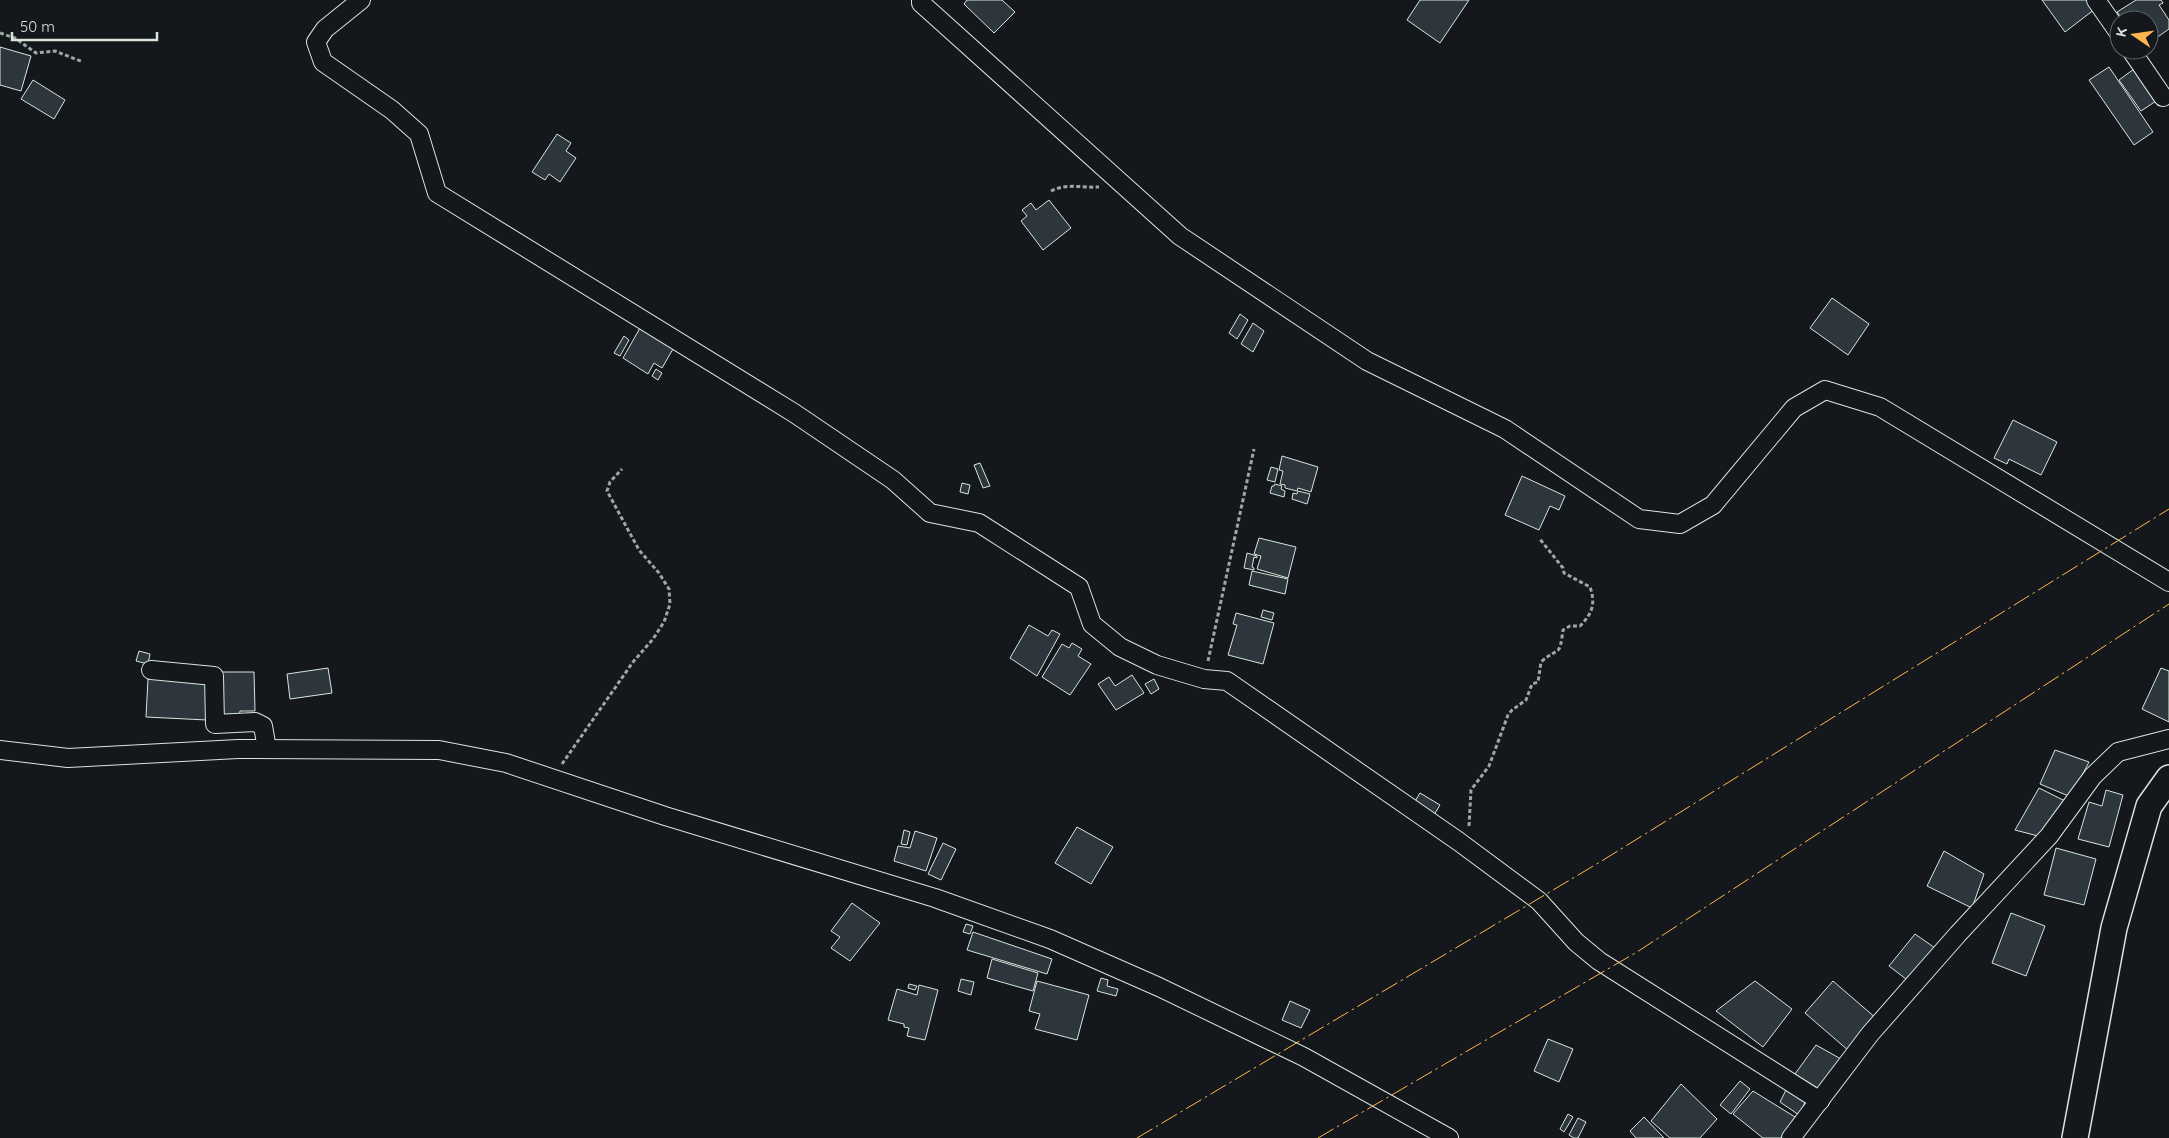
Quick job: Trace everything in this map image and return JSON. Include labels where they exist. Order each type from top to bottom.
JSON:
[{"type":"street","points":[[361,0],[325,29],[316,42],[324,62],[392,110],[419,134],[437,193],[794,413],[893,480],[930,513],[979,523],[1080,587],[1092,624],[1120,647],[1157,665],[1204,679],[1226,681],[1458,841],[1539,901],[1576,942],[1599,961],[1820,1101]]},
{"type":"street","points":[[921,0],[921,3],[1180,236],[1367,361],[1505,429],[1638,519],[1680,524],[1713,505],[1794,408],[1825,390],[1880,407],[2169,582]]},
{"type":"street","points":[[2096,0],[2109,19]]},
{"type":"street","points":[[2138,60],[2163,97]]},
{"type":"street","points":[[151,670],[214,676],[215,724],[255,722],[263,726],[267,749]]},
{"type":"street","points":[[1790,1138],[1876,1027],[1958,934],[2050,836],[2093,776],[2118,752],[2169,739]]},
{"type":"street","points":[[0,750],[68,758],[128,753],[267,749],[439,750],[506,764],[674,819],[935,898],[1050,939],[1159,987],[1304,1058],[1449,1138]]},
{"type":"street","points":[[2075,1138],[2114,928],[2149,806],[2169,778]]},
{"type":"path","points":[[0,33],[15,38],[36,53],[54,51],[83,62]]},
{"type":"path","points":[[1051,191],[1060,186],[1098,187],[1109,184],[1116,178]]},
{"type":"path","points":[[1204,679],[1254,449]]},
{"type":"path","points":[[552,779],[629,669],[653,639],[664,622],[670,604],[669,589],[659,573],[639,550],[607,491],[610,482],[622,469]]},
{"type":"path","points":[[1458,841],[1468,833],[1471,790],[1489,766],[1508,715],[1526,700],[1532,684],[1538,682],[1541,662],[1559,651],[1562,645],[1563,630],[1570,626],[1580,626],[1593,607],[1594,598],[1590,587],[1564,573],[1563,568],[1539,538]]},
{"type":"building","points":[[967,0],[1002,0],[1015,12],[994,33],[964,4]]},
{"type":"building","points":[[1420,0],[1469,0],[1440,43],[1407,20]]},
{"type":"building","points":[[2042,0],[2088,0],[2095,9],[2065,32]]},
{"type":"building","points":[[2136,0],[2161,0],[2163,3],[2159,5],[2169,20],[2169,29],[2159,36],[2159,10],[2120,10]]},
{"type":"building","points":[[0,47],[31,56],[21,91],[0,85]]},
{"type":"building","points":[[2109,67],[2153,132],[2134,145],[2089,80]]},
{"type":"building","points":[[2134,69],[2156,101],[2141,111],[2119,80]]},
{"type":"building","points":[[33,80],[65,100],[54,119],[21,99]]},
{"type":"building","points":[[557,134],[571,143],[566,151],[576,158],[560,182],[549,174],[545,180],[532,172]]},
{"type":"building","points":[[1049,200],[1071,228],[1043,250],[1021,221],[1027,216],[1022,210],[1031,203],[1036,210]]},
{"type":"building","points":[[1832,298],[1869,324],[1848,355],[1810,328]]},
{"type":"building","points":[[1240,314],[1248,320],[1237,339],[1229,333]]},
{"type":"building","points":[[1253,323],[1264,331],[1253,352],[1241,344]]},
{"type":"building","points":[[640,328],[673,349],[662,368],[654,363],[648,374],[623,358]]},
{"type":"building","points":[[624,336],[629,340],[620,356],[614,353]]},
{"type":"building","points":[[656,369],[662,373],[658,380],[652,376]]},
{"type":"building","points":[[2013,420],[2057,442],[2041,475],[2009,459],[2007,464],[1994,458]]},
{"type":"building","points":[[1282,456],[1318,467],[1311,492],[1298,488],[1297,491],[1285,488],[1285,485],[1280,484],[1283,471],[1279,470]]},
{"type":"building","points":[[980,463],[990,486],[983,488],[974,465]]},
{"type":"building","points":[[1271,467],[1278,469],[1275,482],[1267,480]]},
{"type":"building","points":[[1522,476],[1565,496],[1559,510],[1550,506],[1539,530],[1505,515]]},
{"type":"building","points":[[962,483],[970,485],[968,494],[960,492]]},
{"type":"building","points":[[1275,484],[1282,486],[1281,489],[1285,491],[1284,497],[1270,493],[1272,486]]},
{"type":"building","points":[[1298,491],[1310,494],[1307,504],[1292,499],[1293,493],[1297,494]]},
{"type":"building","points":[[1259,538],[1296,547],[1288,578],[1257,569],[1261,556],[1254,554]]},
{"type":"building","points":[[1247,553],[1257,556],[1257,558],[1254,557],[1252,567],[1254,570],[1244,568]]},
{"type":"building","points":[[1252,571],[1288,579],[1285,594],[1249,585]]},
{"type":"building","points":[[1263,610],[1274,613],[1272,620],[1261,617]]},
{"type":"building","points":[[1236,613],[1274,623],[1263,664],[1228,655],[1237,625],[1233,624]]},
{"type":"building","points":[[1029,625],[1048,636],[1052,630],[1060,634],[1037,676],[1010,658]]},
{"type":"building","points":[[1072,643],[1082,649],[1078,656],[1091,664],[1070,695],[1042,677],[1062,644],[1069,648]]},
{"type":"building","points":[[139,651],[150,654],[148,664],[136,661]]},
{"type":"building","points":[[328,668],[332,693],[290,699],[287,674]]},
{"type":"building","points":[[2161,668],[2169,671],[2169,722],[2142,709]]},
{"type":"building","points":[[221,672],[254,672],[255,711],[240,711],[239,719],[221,719]]},
{"type":"building","points":[[1132,675],[1144,693],[1116,710],[1098,684],[1109,677],[1115,686]]},
{"type":"building","points":[[148,679],[209,681],[207,720],[146,717]]},
{"type":"building","points":[[1154,679],[1159,689],[1151,694],[1145,684]]},
{"type":"building","points":[[2055,750],[2089,762],[2071,797],[2040,784]]},
{"type":"building","points":[[2039,788],[2065,801],[2038,836],[2015,830]]},
{"type":"building","points":[[2106,790],[2123,795],[2109,847],[2078,839],[2089,802],[2102,806]]},
{"type":"building","points":[[1420,793],[1440,805],[1434,815],[1414,803]]},
{"type":"building","points":[[1077,827],[1113,847],[1091,884],[1055,863]]},
{"type":"building","points":[[904,830],[910,832],[907,845],[901,844]]},
{"type":"building","points":[[915,831],[937,838],[926,871],[894,861],[898,846],[910,848]]},
{"type":"building","points":[[943,843],[956,849],[941,880],[928,874]]},
{"type":"building","points":[[2056,848],[2096,859],[2084,905],[2044,895]]},
{"type":"building","points":[[1944,851],[1984,874],[1972,908],[1927,886]]},
{"type":"building","points":[[852,903],[880,923],[850,961],[831,948],[840,937],[831,931]]},
{"type":"building","points":[[2011,913],[2045,926],[2026,976],[1992,963]]},
{"type":"building","points":[[966,924],[973,926],[970,934],[963,932]]},
{"type":"building","points":[[973,932],[1052,959],[1047,974],[967,950]]},
{"type":"building","points":[[1915,934],[1935,948],[1906,979],[1889,966]]},
{"type":"building","points":[[992,959],[1038,973],[1033,991],[987,978]]},
{"type":"building","points":[[1101,978],[1108,980],[1107,986],[1118,989],[1116,996],[1097,991]]},
{"type":"building","points":[[961,979],[974,982],[971,995],[958,991]]},
{"type":"building","points":[[1037,981],[1089,995],[1077,1040],[1035,1029],[1040,1014],[1029,1011]]},
{"type":"building","points":[[1755,981],[1792,1009],[1763,1047],[1716,1011]]},
{"type":"building","points":[[1833,981],[1877,1019],[1849,1051],[1805,1013]]},
{"type":"building","points":[[909,984],[917,986],[915,990],[908,988]]},
{"type":"building","points":[[919,985],[938,990],[925,1040],[907,1036],[909,1028],[904,1027],[904,1024],[888,1020],[897,989],[917,995]]},
{"type":"building","points":[[1290,1001],[1310,1010],[1301,1028],[1282,1020]]},
{"type":"building","points":[[1548,1039],[1573,1049],[1559,1082],[1534,1071]]},
{"type":"building","points":[[1816,1045],[1841,1059],[1819,1089],[1795,1074]]},
{"type":"building","points":[[1740,1081],[1750,1089],[1731,1114],[1720,1105]]},
{"type":"building","points":[[1681,1084],[1717,1119],[1700,1138],[1670,1138],[1651,1121]]},
{"type":"building","points":[[1788,1086],[1807,1098],[1799,1115],[1780,1102]]},
{"type":"building","points":[[1753,1091],[1795,1117],[1781,1138],[1763,1138],[1733,1114]]},
{"type":"building","points":[[1568,1114],[1573,1117],[1564,1132],[1560,1129]]},
{"type":"building","points":[[1644,1117],[1664,1138],[1636,1138],[1630,1131]]},
{"type":"building","points":[[1578,1118],[1586,1122],[1578,1138],[1574,1138],[1569,1135]]},
{"type":"power","points":[[1137,1138],[1600,862],[2169,509]]},
{"type":"power","points":[[1318,1138],[1637,952],[2169,604]]}]
